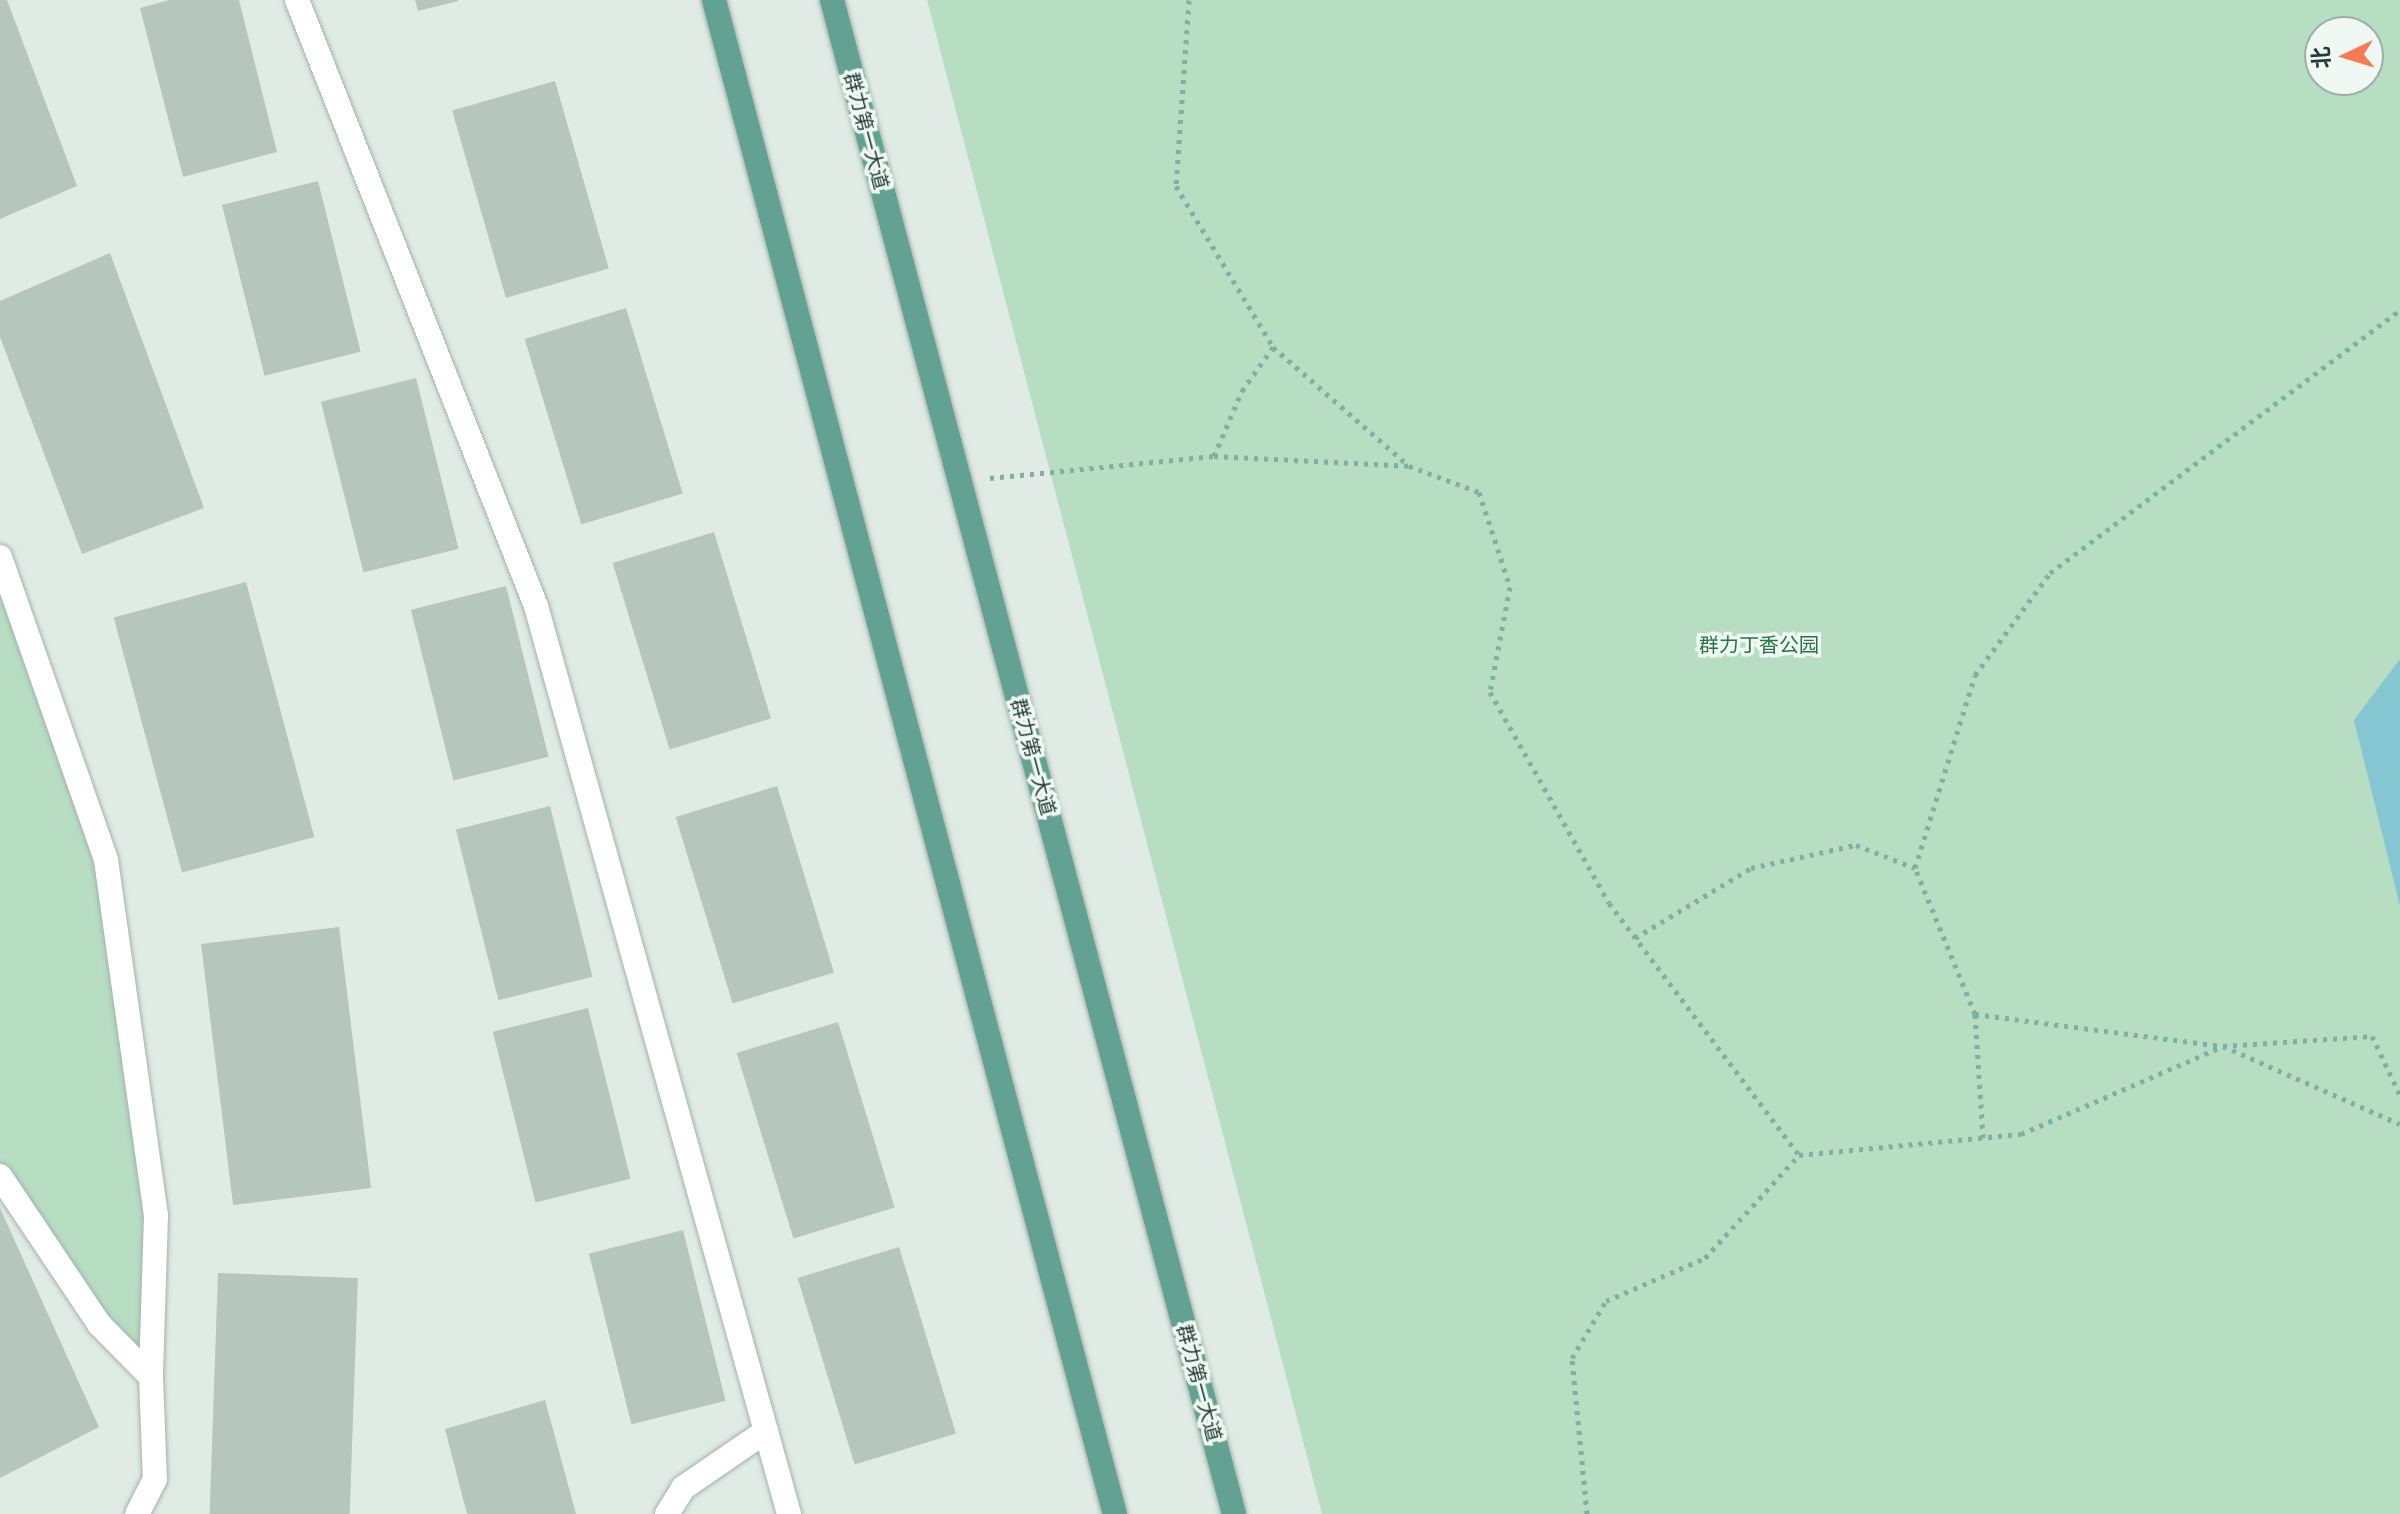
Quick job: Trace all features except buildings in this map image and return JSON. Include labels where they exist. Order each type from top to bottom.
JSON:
[{"type":"main road","points":[[714,0],[1115,1514]]},
{"type":"main road","name":"群力第一大道","points":[[832,0],[1234,1514]]},
{"type":"street","points":[[297,0],[536,606],[789,1514]]},
{"type":"street","points":[[0,557],[106,860],[156,1215],[151,1377],[155,1479],[137,1514]]},
{"type":"street","points":[[0,1176],[99,1324],[151,1377]]},
{"type":"street","points":[[667,1514],[683,1488],[766,1431]]},
{"type":"path","points":[[1189,0],[1176,186],[1273,347],[1409,466]]},
{"type":"path","points":[[1983,1138],[1975,1014],[1915,868],[1975,675],[2050,573],[2400,310]]},
{"type":"path","points":[[1214,456],[1242,391],[1273,347]]},
{"type":"path","points":[[959,481],[1214,456],[1409,466],[1479,492],[1510,587],[1490,692],[1635,938],[1799,1155]]},
{"type":"path","points":[[1635,938],[1751,868],[1856,845],[1915,868]]},
{"type":"path","points":[[1975,1014],[2223,1046],[2372,1036],[2400,1095]]},
{"type":"path","points":[[1587,1514],[1572,1358],[1606,1301],[1705,1258],[1799,1155],[2021,1134],[2223,1046],[2400,1124]]},
{"type":"green space","name":"群力丁香公园","points":[[927,0],[2400,0],[2400,1514],[1322,1514]]},
{"type":"green space","points":[[0,557],[106,860],[156,1215],[151,1377],[0,1176]]},
{"type":"water","points":[[2400,659],[2400,906],[2354,720]]}]
